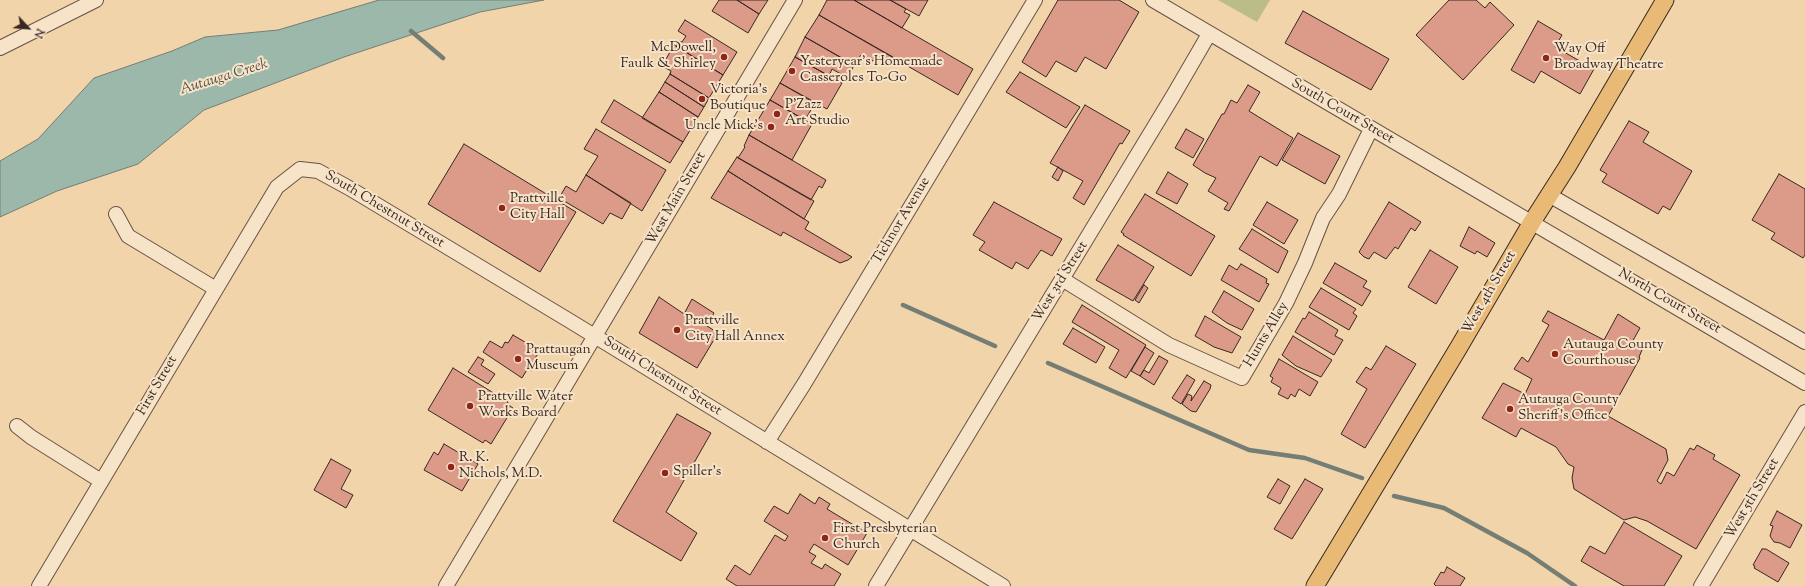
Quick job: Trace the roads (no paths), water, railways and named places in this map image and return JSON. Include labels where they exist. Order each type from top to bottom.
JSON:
[{"type":"main road","name":"West 4th Street","points":[[1315,586],[1459,347],[1532,222],[1571,161],[1665,0]]},
{"type":"street","points":[[0,48],[96,0]]},
{"type":"street","name":"West Main Street","points":[[446,586],[621,295],[750,72],[795,0]]},
{"type":"street","name":"Tichnor Avenue","points":[[767,442],[808,377],[1035,0]]},
{"type":"street","name":"South Court Street","points":[[1153,0],[1532,222]]},
{"type":"street","name":"West 3rd Street","points":[[876,586],[1169,103],[1209,34]]},
{"type":"street","name":"Hunts Alley","points":[[1062,279],[1169,345],[1242,378],[1286,303],[1305,263],[1323,218],[1350,173],[1371,129]]},
{"type":"street","name":"South Chestnut Street","points":[[277,187],[300,169],[318,171],[349,188],[595,336],[1003,586]]},
{"type":"street","name":"First Street","points":[[39,586],[277,187]]},
{"type":"street","points":[[1549,195],[1805,342]]},
{"type":"street","points":[[116,214],[128,236],[216,289]]},
{"type":"street","name":"North Court Street","points":[[1532,222],[1805,383]]},
{"type":"street","name":"West 5th Street","points":[[1701,586],[1805,412]]},
{"type":"street","points":[[17,426],[31,437],[101,481]]},
{"type":"water","name":"Autauga Creek","points":[[379,0],[544,0],[480,12],[344,57],[204,110],[138,164],[57,191],[0,217],[0,161],[38,139],[94,78],[172,51],[205,37],[278,30]]},
{"type":"waterway","points":[[411,31],[443,58]]},
{"type":"waterway","points":[[903,305],[995,346]]},
{"type":"waterway","points":[[1048,363],[1249,450],[1305,458],[1362,478]]},
{"type":"waterway","points":[[1394,496],[1444,508],[1527,553],[1575,586]]},
{"type":"place","name":"McDowell, Faulk & Shirley","points":[[724,57]]},
{"type":"place","name":"Way Off Broadway Theatre","points":[[1546,58]]},
{"type":"place","name":"Yesteryear's Homemade Casseroles To-Go","points":[[792,71]]},
{"type":"place","name":"Victoria's Boutique","points":[[702,99]]},
{"type":"place","name":"P'Zazz Art Studio","points":[[777,114]]},
{"type":"place","name":"Uncle Mick's","points":[[771,127]]},
{"type":"place","name":"Prattville City Hall","points":[[502,208]]},
{"type":"place","name":"Prattville City Hall Annex","points":[[677,330]]},
{"type":"place","name":"Autauga County Courthouse","points":[[1555,354]]},
{"type":"place","name":"Prattaugan Museum","points":[[518,359]]},
{"type":"place","name":"Prattville Water Works Board","points":[[470,406]]},
{"type":"place","name":"Autauga County Sheriff's Office","points":[[1510,409]]},
{"type":"place","name":"R. K. Nichols, M.D.","points":[[451,467]]},
{"type":"place","name":"Spiller's","points":[[665,473]]},
{"type":"place","name":"First Presbyterian Church","points":[[825,538]]}]
